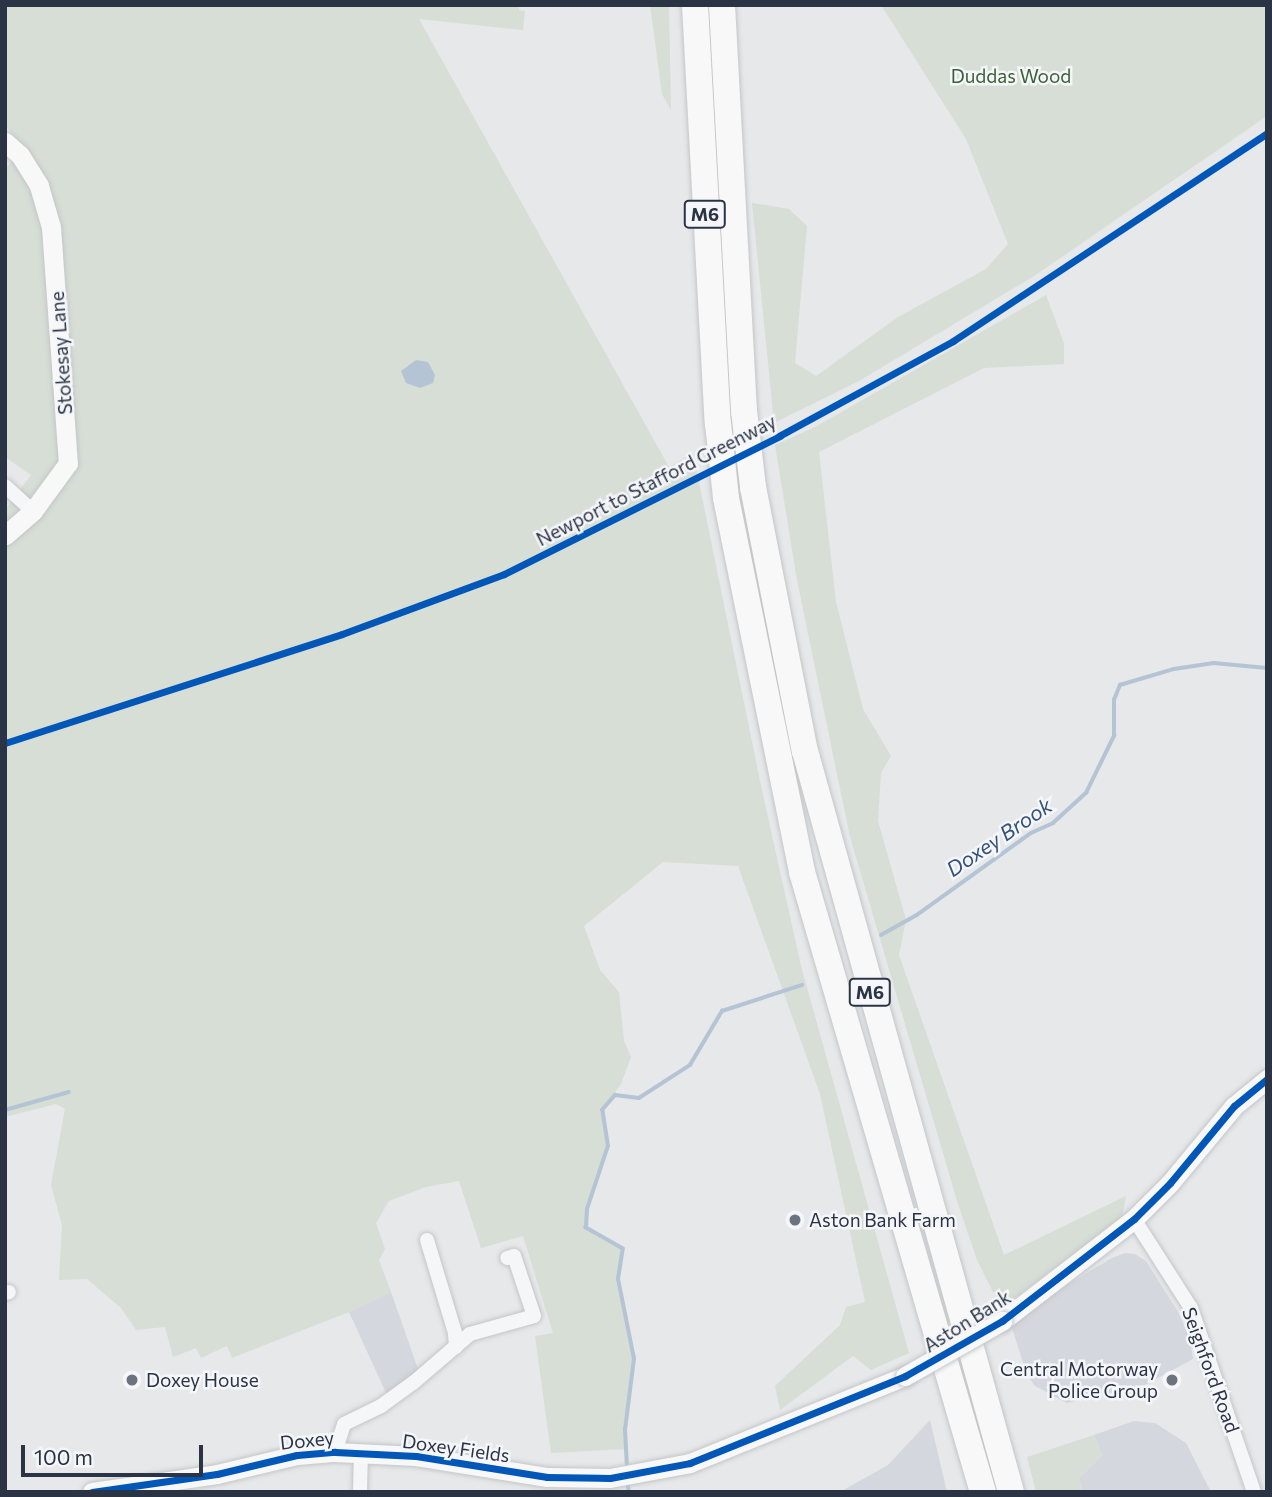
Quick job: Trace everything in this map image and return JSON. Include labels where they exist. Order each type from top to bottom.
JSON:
[{"type":"highway","name":"M6","points":[[695,5],[718,423],[726,498],[802,872],[983,1492]]},
{"type":"highway","name":"M6","points":[[722,5],[744,411],[754,486],[805,751],[1012,1492]]},
{"type":"street","name":"Stokesay Lane","points":[[5,535],[33,511],[68,463],[51,227],[39,186],[12,148]]},
{"type":"street","points":[[5,486],[33,511]]},
{"type":"street","name":"Aston Bank","points":[[610,1478],[690,1463],[905,1376],[1002,1321],[1134,1219],[1170,1183],[1234,1106],[1267,1079]]},
{"type":"street","name":"Seighford Road","points":[[1134,1219],[1191,1308],[1254,1492]]},
{"type":"street","points":[[427,1240],[455,1333],[456,1347]]},
{"type":"street","points":[[335,1452],[344,1424],[381,1406],[470,1334],[534,1316],[514,1256],[506,1258]]},
{"type":"street","points":[[360,1492],[361,1452]]},
{"type":"street","name":"Doxey","points":[[92,1492],[159,1488],[297,1455],[361,1452]]},
{"type":"street","name":"Doxey Fields","points":[[361,1452],[416,1456],[547,1477],[610,1478]]},
{"type":"shaded area","points":[[1125,1253],[1135,1254],[1146,1261],[1178,1312],[1190,1339],[1193,1359],[1145,1385],[1067,1403],[1035,1386],[1027,1375],[1011,1325],[1065,1286]]},
{"type":"shaded area","points":[[391,1292],[419,1372],[387,1395],[349,1312]]},
{"type":"shaded area","points":[[930,1420],[947,1492],[840,1492],[888,1465]]},
{"type":"shaded area","points":[[1134,1421],[1155,1423],[1186,1443],[1211,1492],[1083,1492],[1079,1478],[1102,1455],[1094,1435]]},
{"type":"green space","points":[[5,5],[519,5],[519,10],[525,11],[523,30],[419,19],[669,467],[693,453],[801,966],[909,1353],[871,1370],[853,1356],[780,1410],[775,1386],[840,1325],[846,1307],[865,1302],[820,1094],[738,866],[663,862],[584,926],[600,970],[619,992],[624,1041],[631,1057],[621,1084],[602,1110],[608,1146],[587,1209],[586,1228],[623,1249],[618,1279],[634,1359],[625,1430],[626,1449],[551,1453],[535,1336],[553,1333],[523,1236],[481,1248],[459,1181],[426,1187],[389,1201],[376,1223],[385,1249],[379,1260],[391,1292],[349,1312],[232,1358],[227,1346],[201,1358],[196,1348],[173,1357],[165,1327],[136,1330],[121,1308],[87,1279],[59,1280],[62,1225],[51,1185],[65,1109],[56,1104],[5,1117],[5,510],[31,475],[5,457],[5,168],[26,150],[5,125]]},
{"type":"green space","points":[[650,5],[669,5],[671,110],[662,94]]},
{"type":"green space","name":"Duddas Wood","points":[[881,5],[1267,5],[1267,116],[1034,276],[859,381],[774,423],[752,203],[789,209],[807,226],[795,363],[816,376],[898,317],[986,269],[1008,244],[966,139]]},
{"type":"green space","points":[[1046,295],[1064,343],[1064,364],[984,368],[819,452],[836,602],[863,709],[891,756],[881,773],[878,821],[906,920],[899,955],[1004,1255],[1126,1196],[1122,1218],[1001,1308],[977,1260],[958,1204],[850,837],[797,580],[775,445],[817,426]]},
{"type":"green space","points":[[1094,1435],[1102,1455],[1079,1478],[1083,1492],[1036,1492],[1027,1457]]},
{"type":"water","points":[[416,360],[428,362],[435,375],[433,383],[420,388],[406,383],[401,371]]},
{"type":"waterway","name":"Doxey Brook","points":[[881,935],[917,915],[1031,833],[1053,823],[1086,793],[1114,736],[1114,700],[1120,685],[1174,669],[1214,663],[1267,668]]},
{"type":"waterway","name":"Doxey Brook","points":[[627,1468],[625,1430],[634,1359],[618,1279],[623,1249],[586,1228],[587,1209],[608,1146],[602,1110],[615,1095],[639,1098],[690,1065],[722,1011],[802,985]]},
{"type":"waterway","points":[[5,1110],[69,1092]]},
{"type":"waterway","name":"Doxey Brook","points":[[628,1482],[629,1492]]},
{"type":"cycle path","name":"Newport to Stafford Greenway","points":[[5,743],[342,634],[504,574],[779,436],[953,341],[1267,133]]},
{"type":"cycle path","points":[[92,1492],[217,1474],[297,1455],[335,1452],[416,1456],[547,1477],[610,1478],[690,1463],[905,1376],[1002,1321],[1134,1219],[1170,1183],[1234,1106],[1267,1079]]},
{"type":"place","name":"Aston Bank Farm","points":[[795,1220]]},
{"type":"place","name":"Doxey House","points":[[132,1380]]},
{"type":"place","name":"Central Motorway Police Group","points":[[1172,1380]]}]
